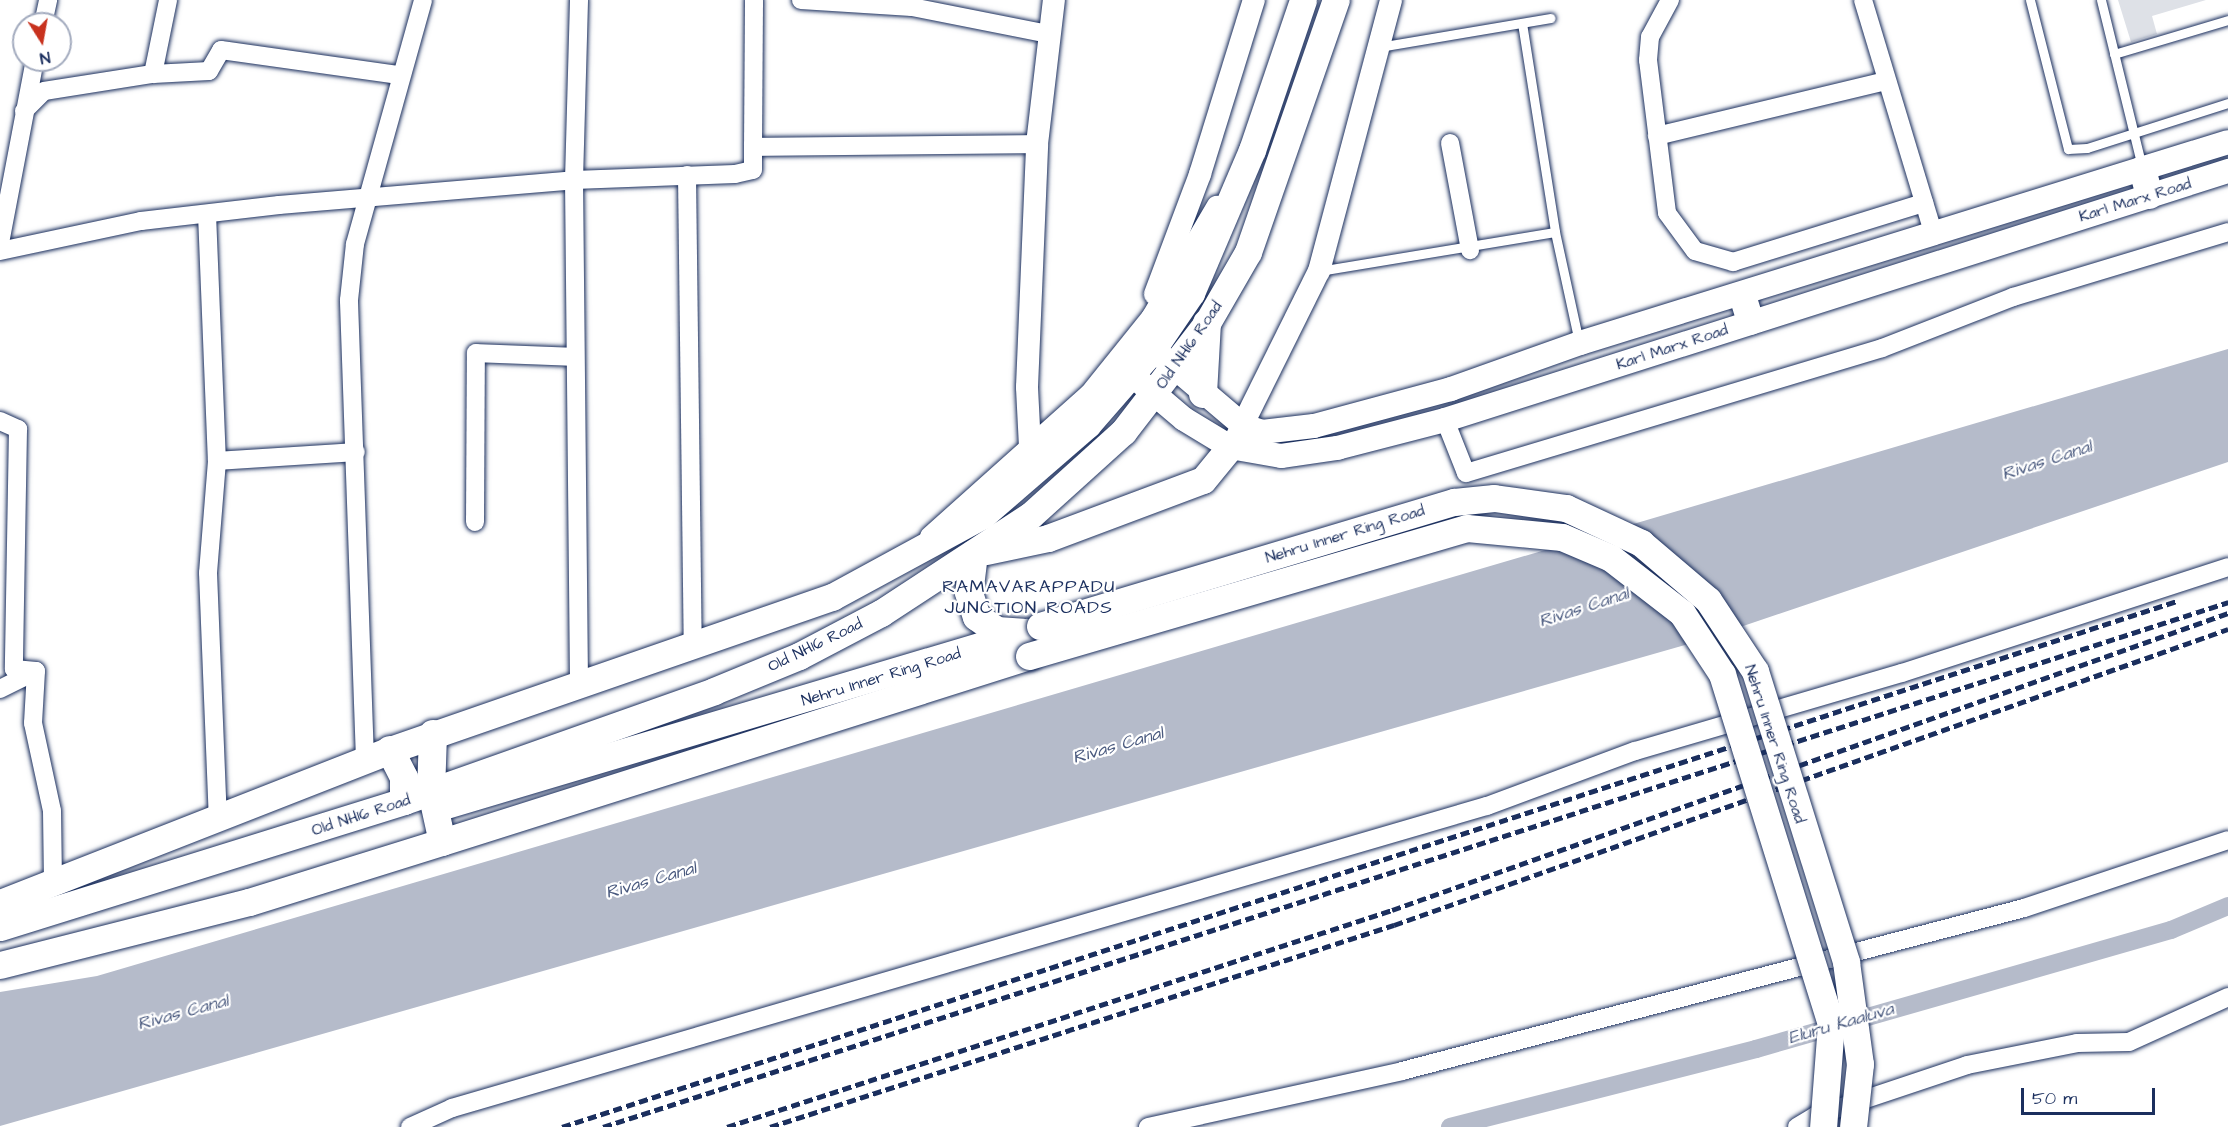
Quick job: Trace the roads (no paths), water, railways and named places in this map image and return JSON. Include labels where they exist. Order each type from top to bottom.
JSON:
[{"type":"highway","points":[[1203,394],[1207,323]]},
{"type":"highway","points":[[974,554],[969,593],[977,616],[997,631],[1031,638]]},
{"type":"highway","points":[[431,801],[433,734]]},
{"type":"highway","points":[[378,755],[404,777],[404,801]]},
{"type":"main road","name":"Old NH16 Road","points":[[0,903],[52,886],[433,734],[832,597],[906,561],[1026,483],[1153,349],[1191,293],[1252,150],[1303,0]]},
{"type":"main road","name":"Old NH16 Road","points":[[0,927],[404,801],[431,801],[799,656],[974,554],[1076,480],[1176,368],[1207,323],[1248,252],[1336,0]]},
{"type":"main road","name":"Karl Marx Road","points":[[1237,437],[1314,426],[1451,389],[1580,343],[1742,295],[1933,232],[2228,142]]},
{"type":"main road","points":[[2142,169],[2149,195]]},
{"type":"main road","name":"Karl Marx Road","points":[[1131,373],[1154,394],[1237,437],[1281,456],[1445,420],[1750,321],[2228,171]]},
{"type":"main road","points":[[1742,295],[1750,321]]},
{"type":"main road","name":"Karl Marx Road","points":[[1153,349],[1203,394],[1237,437]]},
{"type":"main road","points":[[974,554],[1048,538],[1203,480],[1237,437]]},
{"type":"main road","name":"Nehru Inner Ring Road","points":[[0,965],[238,904],[442,842],[1031,638],[1454,502],[1494,498],[1566,508],[1641,543],[1708,600],[1755,671],[1846,962],[1860,1064],[1853,1127]]},
{"type":"main road","points":[[1031,638],[1467,528],[1562,537],[1611,558],[1682,613],[1722,674],[1831,1024],[1822,1127]]},
{"type":"main road","name":"Nehru Inner Ring Road","points":[[431,801],[1031,638]]},
{"type":"main road","points":[[431,801],[442,842]]},
{"type":"street","points":[[153,74],[168,0]]},
{"type":"street","points":[[378,755],[356,452],[349,300],[368,198],[399,75],[423,0]]},
{"type":"street","points":[[579,0],[574,180],[579,682]]},
{"type":"street","points":[[0,251],[141,221],[574,180],[753,170],[754,0]]},
{"type":"street","points":[[801,0],[912,8],[1048,34]]},
{"type":"street","points":[[1030,447],[1027,387],[1037,144],[1048,34],[1054,0]]},
{"type":"street","points":[[1152,318],[1152,304],[1200,174],[1254,0]]},
{"type":"street","points":[[1237,437],[1319,271],[1391,0]]},
{"type":"street","points":[[1671,0],[1650,37],[1657,136],[1667,213],[1695,251],[1714,261],[1763,255],[1924,203]]},
{"type":"street","points":[[1863,0],[1933,232]]},
{"type":"street","points":[[24,111],[44,91],[153,74],[208,70],[221,50],[399,75]]},
{"type":"street","points":[[0,243],[32,72]]},
{"type":"street","points":[[1657,136],[1886,81]]},
{"type":"street","points":[[1450,142],[1470,250]]},
{"type":"street","points":[[753,147],[1037,144]]},
{"type":"street","points":[[906,561],[1090,394],[1152,318],[1252,150]]},
{"type":"street","points":[[687,175],[693,645]]},
{"type":"street","points":[[207,214],[217,461],[208,573],[218,819]]},
{"type":"street","points":[[1445,420],[1466,473],[1882,348],[2013,297],[2228,232]]},
{"type":"street","points":[[475,522],[476,353],[575,357]]},
{"type":"street","points":[[0,421],[18,429],[14,669],[36,671]]},
{"type":"street","points":[[217,461],[356,452]]},
{"type":"street","points":[[410,1127],[452,1108],[1487,806],[1635,751],[1902,673],[2228,567]]},
{"type":"street","points":[[0,689],[36,671]]},
{"type":"street","points":[[36,671],[33,723],[52,811],[52,886]]},
{"type":"street","points":[[1148,1127],[1412,1068],[2024,908],[2228,840]]},
{"type":"street","points":[[1797,1127],[1815,1116],[1966,1065],[2077,1043],[2129,1042],[2228,997]]},
{"type":"lane","points":[[2031,0],[2064,145],[2078,151],[2228,103]]},
{"type":"lane","points":[[2101,0],[2142,169]]},
{"type":"lane","points":[[1377,47],[1551,18]]},
{"type":"lane","points":[[2114,54],[2228,20]]},
{"type":"lane","points":[[1522,23],[1555,232],[1580,343]]},
{"type":"lane","points":[[1319,271],[1470,250],[1555,232]]},
{"type":"water","name":"Rivas Canal","points":[[2228,349],[2228,462],[1699,641],[0,1126],[0,992],[97,976]]},
{"type":"waterway","name":"Eluru Kaaluva","points":[[1450,1127],[1756,1049],[2171,930],[2228,906]]},
{"type":"railway","points":[[562,1127],[2177,601]]},
{"type":"railway","points":[[603,1127],[2228,602]]},
{"type":"railway","points":[[727,1127],[1392,910],[2228,613]]},
{"type":"railway","points":[[770,1127],[1394,925],[2228,629]]},
{"type":"district","name":"RAMAVARAPPADU JUNCTION ROADS","points":[[1029,598]]}]
